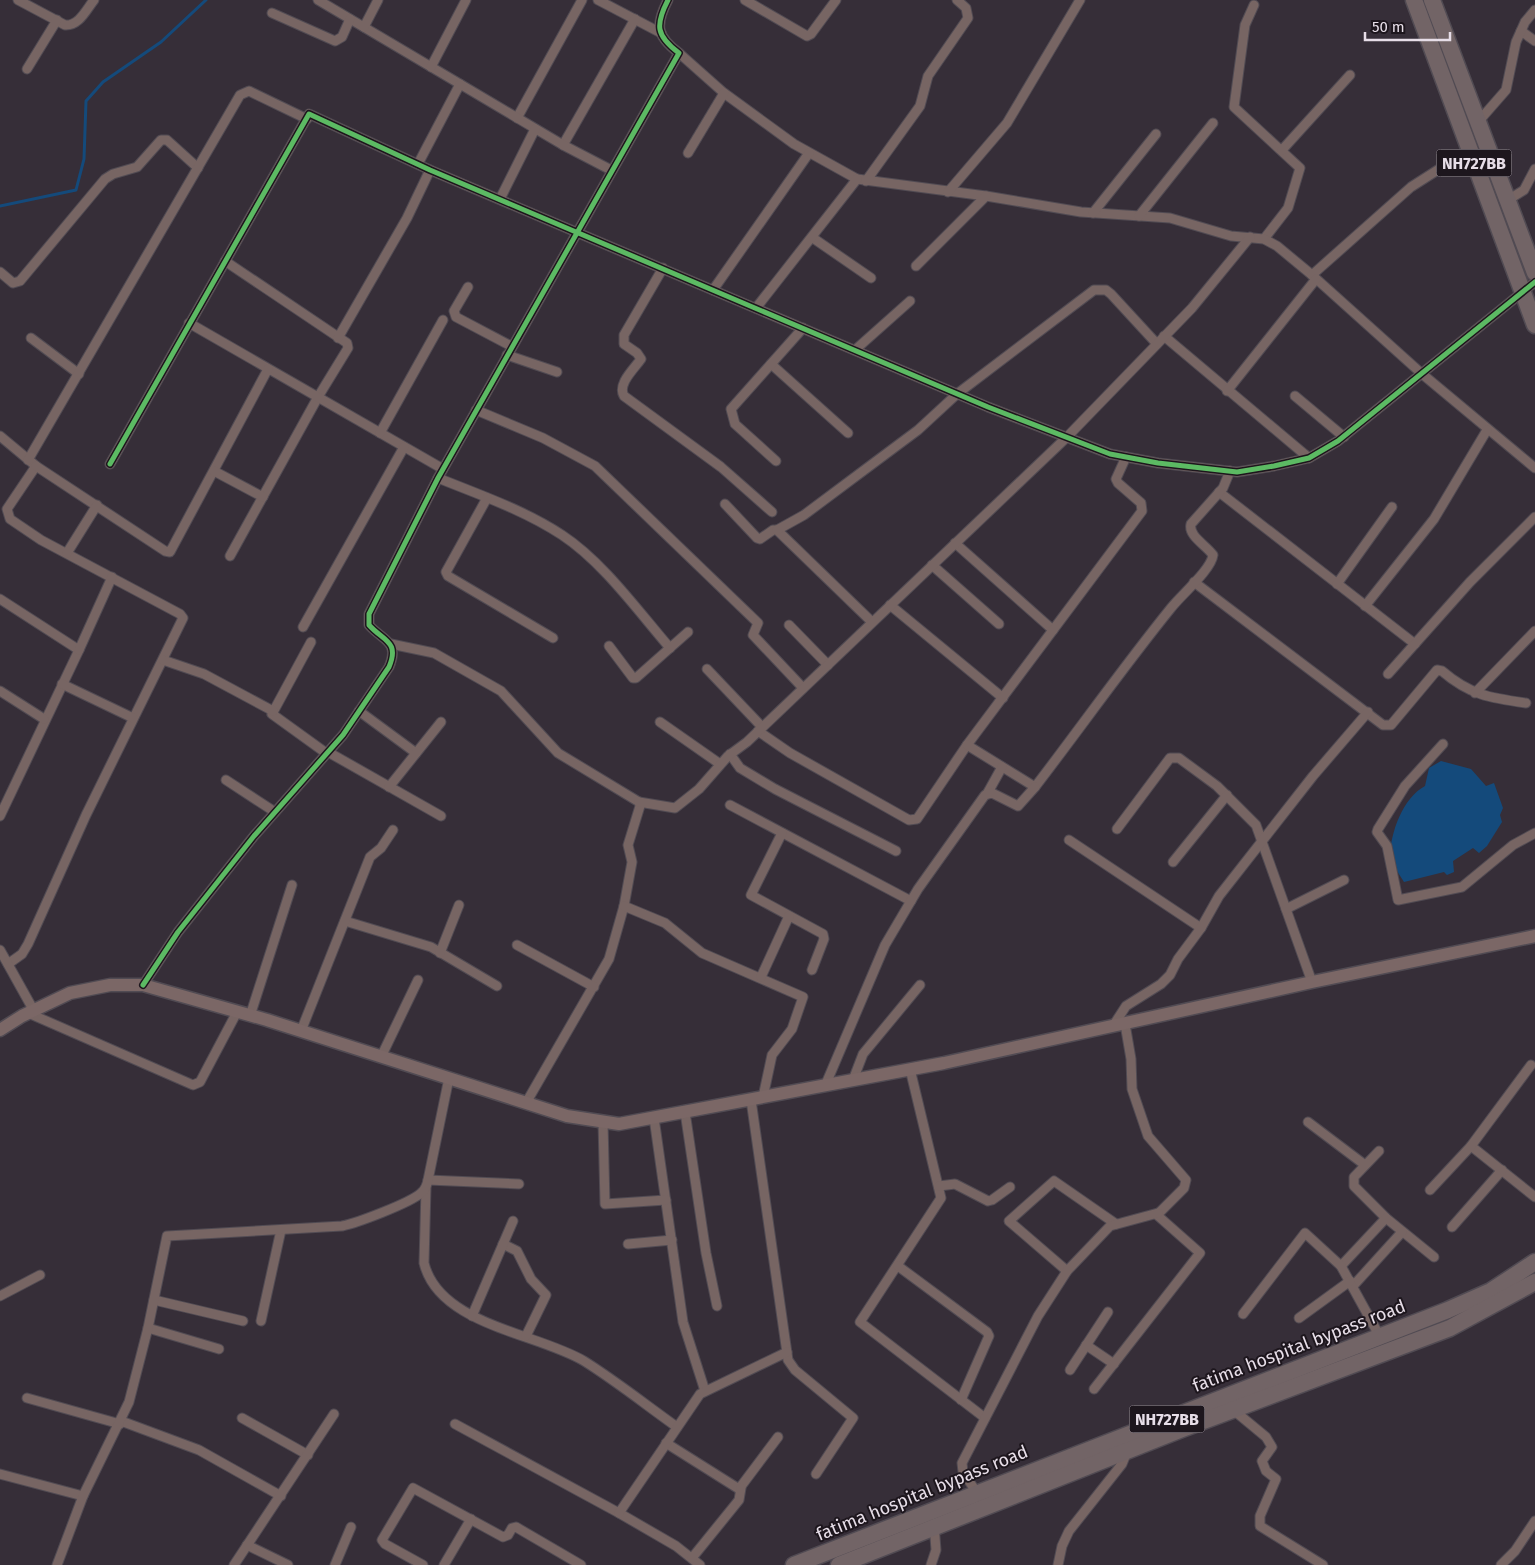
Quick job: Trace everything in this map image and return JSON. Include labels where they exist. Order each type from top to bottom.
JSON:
[{"type":"highway","name":"NH727BB","points":[[1414,0],[1535,325]]},
{"type":"highway","name":"NH727BB","points":[[1432,0],[1535,273]]},
{"type":"highway","name":"fatima hospital bypass road","points":[[838,1565],[932,1519],[977,1492],[1379,1336],[1482,1294],[1535,1262]]},
{"type":"highway","points":[[1520,1272],[1533,1284]]},
{"type":"highway","name":"fatima hospital bypass road","points":[[794,1565],[1127,1452],[1450,1328],[1533,1284]]},
{"type":"main road","points":[[0,1030],[70,993],[110,985],[142,985],[301,1031],[567,1116],[619,1124],[910,1069],[1535,936]]},
{"type":"street","points":[[18,0],[57,20],[72,25],[78,21],[94,0]]},
{"type":"street","points":[[318,0],[563,145],[611,170]]},
{"type":"street","points":[[364,27],[378,0]]},
{"type":"street","points":[[432,67],[466,0]]},
{"type":"street","points":[[517,118],[582,0]]},
{"type":"street","points":[[598,0],[661,33]]},
{"type":"street","points":[[668,0],[658,23],[663,41],[724,93],[794,144],[856,179],[1093,212],[1170,218],[1231,236],[1264,239],[1277,246],[1487,430],[1535,468]]},
{"type":"street","points":[[745,0],[806,36],[811,34],[836,0]]},
{"type":"street","points":[[866,181],[920,106],[928,76],[968,18],[966,8],[957,0]]},
{"type":"street","points":[[948,192],[1007,123],[1080,0]]},
{"type":"street","points":[[1254,5],[1245,24],[1234,107],[1298,165],[1300,173],[1288,208],[1264,239]]},
{"type":"street","points":[[1478,122],[1506,90],[1516,42],[1535,10]]},
{"type":"street","points":[[272,13],[335,41],[342,38],[350,19]]},
{"type":"street","points":[[563,145],[635,19]]},
{"type":"street","points":[[27,69],[57,20]]},
{"type":"street","points":[[1521,31],[1535,41]]},
{"type":"street","points":[[679,53],[440,473],[369,614],[369,625],[390,644],[434,653],[495,688],[507,697],[558,753],[639,802],[675,808],[699,789],[730,754],[760,729],[1067,438],[1192,308],[1250,238]]},
{"type":"street","points":[[1282,150],[1350,75]]},
{"type":"street","points":[[418,164],[460,84]]},
{"type":"street","points":[[8,964],[22,954],[28,944],[132,718],[183,618],[180,614],[17,525],[7,514],[7,509],[79,374],[244,92],[249,91],[306,119]]},
{"type":"street","points":[[688,153],[724,93]]},
{"type":"street","points":[[110,464],[309,114],[430,170],[957,394],[1110,454],[1158,464],[1230,471],[1274,466],[1309,458],[1344,437],[1535,282]]},
{"type":"street","points":[[1139,216],[1213,123]]},
{"type":"street","points":[[500,199],[536,129]]},
{"type":"street","points":[[1093,212],[1156,134]]},
{"type":"street","points":[[0,272],[13,283],[20,281],[108,176],[137,167],[161,140],[167,140],[198,168]]},
{"type":"street","points":[[1227,391],[1314,277],[1411,187],[1469,150]]},
{"type":"street","points":[[713,290],[809,153]]},
{"type":"street","points":[[1508,200],[1524,190],[1535,169]]},
{"type":"street","points":[[338,338],[407,218],[430,170]]},
{"type":"street","points":[[756,308],[813,238],[856,179]]},
{"type":"street","points":[[916,266],[986,196]]},
{"type":"street","points":[[813,238],[871,278]]},
{"type":"street","points":[[225,261],[347,343],[348,348],[318,397],[230,556]]},
{"type":"street","points":[[662,268],[624,335],[624,344],[637,353],[641,359],[622,385],[621,391],[624,396],[720,467],[772,512]]},
{"type":"street","points":[[468,287],[454,311],[456,317],[509,350],[557,372]]},
{"type":"street","points":[[725,504],[760,539],[773,530],[777,530],[804,515],[918,430],[957,394],[1094,290],[1106,290],[1111,294],[1157,344]]},
{"type":"street","points":[[855,350],[910,301]]},
{"type":"street","points":[[380,434],[443,320]]},
{"type":"street","points":[[189,323],[404,447],[440,473],[487,498],[531,517],[580,548],[594,561],[670,648]]},
{"type":"street","points":[[776,461],[735,424],[731,409],[803,328]]},
{"type":"street","points":[[1164,336],[1227,391],[1257,412],[1309,458]]},
{"type":"street","points":[[31,338],[79,374]]},
{"type":"street","points":[[771,364],[848,433]]},
{"type":"street","points":[[0,436],[32,463],[165,551],[170,552],[268,369]]},
{"type":"street","points":[[1295,396],[1344,437]]},
{"type":"street","points":[[476,410],[543,438],[595,466],[758,623],[753,635],[803,688]]},
{"type":"street","points":[[1365,606],[1434,519],[1487,430]]},
{"type":"street","points":[[303,627],[404,447]]},
{"type":"street","points":[[707,669],[760,729],[790,754],[909,820],[918,819],[967,745],[1142,510],[1141,503],[1118,483],[1116,479],[1126,458]]},
{"type":"street","points":[[214,471],[263,497]]},
{"type":"street","points":[[987,794],[992,793],[1018,806],[1035,787],[1105,695],[1123,667],[1212,563],[1213,555],[1206,546],[1191,534],[1191,524],[1219,492],[1230,471]]},
{"type":"street","points":[[1219,492],[1415,644]]},
{"type":"street","points":[[487,498],[446,572],[448,576],[553,638]]},
{"type":"street","points":[[67,554],[97,505]]},
{"type":"street","points":[[1336,584],[1392,507]]},
{"type":"street","points":[[1388,674],[1470,582],[1535,517]]},
{"type":"street","points":[[777,530],[872,622]]},
{"type":"street","points":[[955,543],[1054,630]]},
{"type":"street","points":[[932,565],[999,624]]},
{"type":"street","points":[[0,816],[4,797],[79,650],[112,577]]},
{"type":"street","points":[[1194,582],[1368,712],[1383,726],[1391,725],[1437,670],[1442,671],[1462,687],[1475,693],[1526,703]]},
{"type":"street","points":[[0,599],[79,650]]},
{"type":"street","points":[[890,605],[1003,698]]},
{"type":"street","points":[[789,625],[828,664]]},
{"type":"street","points":[[1475,693],[1535,631]]},
{"type":"street","points":[[609,646],[633,678],[636,678],[688,632]]},
{"type":"street","points":[[272,711],[311,642]]},
{"type":"street","points":[[142,985],[178,932],[275,812],[327,753],[359,711],[390,666],[393,655],[390,644]]},
{"type":"street","points":[[163,660],[204,674],[272,711],[274,717],[327,753],[441,816]]},
{"type":"street","points":[[62,684],[132,718]]},
{"type":"street","points":[[0,691],[44,719]]},
{"type":"street","points":[[359,711],[416,753]]},
{"type":"street","points":[[977,1492],[963,1472],[962,1463],[1038,1316],[1067,1271],[1110,1226],[1158,1213],[1184,1188],[1186,1180],[1148,1136],[1132,1089],[1131,1059],[1119,1025],[1126,1006],[1161,984],[1170,975],[1178,959],[1201,928],[1219,896],[1262,840],[1368,712]]},
{"type":"street","points":[[389,787],[442,722]]},
{"type":"street","points":[[660,722],[720,764]]},
{"type":"street","points":[[1443,744],[1405,786],[1377,832],[1387,846],[1398,900],[1462,887],[1513,844],[1535,833]]},
{"type":"street","points":[[967,745],[1035,787]]},
{"type":"street","points":[[730,754],[740,768],[776,789],[896,851]]},
{"type":"street","points":[[1117,829],[1170,758],[1179,758],[1227,795],[1256,825],[1312,982]]},
{"type":"street","points":[[825,1086],[871,974],[911,901],[987,794],[1002,767]]},
{"type":"street","points":[[226,780],[275,812]]},
{"type":"street","points":[[1173,862],[1227,795]]},
{"type":"street","points":[[526,1103],[609,959],[624,906],[632,862],[627,848],[640,806],[639,802]]},
{"type":"street","points":[[730,805],[911,901]]},
{"type":"street","points":[[301,1031],[370,857],[381,848],[393,830]]},
{"type":"street","points":[[782,833],[751,893],[753,897],[824,936],[812,970]]},
{"type":"street","points":[[1069,840],[1201,928]]},
{"type":"street","points":[[1286,909],[1344,880]]},
{"type":"street","points":[[250,1016],[292,885]]},
{"type":"street","points":[[440,953],[459,905]]},
{"type":"street","points":[[624,906],[665,923],[702,953],[802,995],[804,1000],[790,1033],[772,1055],[757,1099],[788,1360],[795,1370],[853,1418],[816,1474]]},
{"type":"street","points":[[761,977],[789,916]]},
{"type":"street","points":[[345,921],[420,943],[496,986]]},
{"type":"street","points":[[517,945],[594,987]]},
{"type":"street","points":[[0,950],[31,1012],[193,1085],[200,1082],[237,1012]]},
{"type":"street","points":[[382,1057],[418,980]]},
{"type":"street","points":[[853,1080],[863,1054],[920,985]]},
{"type":"street","points":[[1430,1190],[1472,1146],[1531,1065]]},
{"type":"street","points":[[910,1069],[941,1198],[939,1204],[860,1322],[985,1418]]},
{"type":"street","points":[[449,1078],[427,1184],[424,1253],[426,1272],[436,1288],[472,1316],[566,1352],[585,1362],[677,1427]]},
{"type":"street","points":[[685,1112],[706,1253],[717,1306]]},
{"type":"street","points":[[654,1118],[685,1330],[705,1391]]},
{"type":"street","points":[[603,1122],[606,1204],[666,1200]]},
{"type":"street","points":[[1308,1122],[1365,1165]]},
{"type":"street","points":[[1472,1146],[1535,1197]]},
{"type":"street","points":[[1379,1150],[1354,1177],[1354,1186],[1386,1218],[1434,1257]]},
{"type":"street","points":[[1452,1226],[1502,1170]]},
{"type":"street","points":[[1067,1271],[1009,1221],[1054,1181],[1116,1224]]},
{"type":"street","points":[[427,1184],[518,1184]]},
{"type":"street","points":[[57,1565],[83,1496],[129,1402],[148,1328],[167,1236],[350,1224],[417,1196],[427,1184]]},
{"type":"street","points":[[939,1186],[955,1184],[988,1201],[1010,1187]]},
{"type":"street","points":[[1094,1389],[1199,1256],[1198,1250],[1158,1218],[1158,1213]]},
{"type":"street","points":[[1341,1266],[1386,1218]]},
{"type":"street","points":[[472,1316],[513,1221]]},
{"type":"street","points":[[261,1321],[281,1230]]},
{"type":"street","points":[[1299,1318],[1352,1284],[1402,1232]]},
{"type":"street","points":[[1243,1314],[1302,1234],[1309,1234],[1341,1266],[1379,1336]]},
{"type":"street","points":[[628,1244],[672,1240]]},
{"type":"street","points":[[503,1244],[517,1251],[531,1279],[546,1295],[526,1336]]},
{"type":"street","points":[[898,1266],[987,1332],[989,1336],[961,1400]]},
{"type":"street","points":[[0,1296],[40,1275]]},
{"type":"street","points":[[154,1300],[243,1321]]},
{"type":"street","points":[[1070,1370],[1108,1312]]},
{"type":"street","points":[[148,1328],[219,1349]]},
{"type":"street","points":[[1086,1345],[1114,1364]]},
{"type":"street","points":[[619,1513],[677,1427],[705,1391],[787,1352]]},
{"type":"street","points":[[27,1398],[120,1422],[199,1450],[281,1496]]},
{"type":"street","points":[[1220,1398],[1266,1437],[1272,1448],[1262,1461],[1266,1471],[1276,1479],[1260,1516],[1260,1526],[1323,1565]]},
{"type":"street","points":[[234,1565],[334,1414]]},
{"type":"street","points":[[242,1418],[308,1455]]},
{"type":"street","points":[[455,1424],[619,1513],[692,1558],[700,1565]]},
{"type":"street","points":[[692,1558],[740,1500],[741,1488],[778,1437]]},
{"type":"street","points":[[666,1443],[735,1489],[741,1488]]},
{"type":"street","points":[[1058,1565],[1062,1546],[1069,1531],[1122,1464],[1127,1452]]},
{"type":"street","points":[[0,1474],[83,1496]]},
{"type":"street","points":[[423,1565],[384,1544],[382,1540],[410,1489],[416,1488],[503,1537],[508,1535],[512,1528],[516,1527],[581,1565]]},
{"type":"street","points":[[444,1565],[471,1519]]},
{"type":"street","points":[[931,1565],[936,1550],[932,1519]]},
{"type":"street","points":[[1501,1565],[1515,1551],[1535,1521]]},
{"type":"street","points":[[335,1565],[350,1528]]},
{"type":"street","points":[[247,1545],[288,1565]]},
{"type":"water","points":[[1441,761],[1471,769],[1486,786],[1494,783],[1503,808],[1500,815],[1502,822],[1487,846],[1479,853],[1473,848],[1453,861],[1454,872],[1447,875],[1444,872],[1404,882],[1397,871],[1391,870],[1390,859],[1393,835],[1408,801],[1425,786],[1429,768]]},
{"type":"waterway","points":[[0,206],[76,190],[84,159],[86,101],[103,82],[161,42],[206,0]]},
{"type":"cycle path","points":[[143,985],[178,932],[254,836],[343,735],[389,667],[392,658],[391,647],[369,625],[369,614],[438,478],[679,53],[666,41],[660,30],[661,16],[668,0]]},
{"type":"cycle path","points":[[110,464],[309,114],[430,170],[988,407],[1110,454],[1158,463],[1237,472],[1309,458],[1338,441],[1535,282]]}]
